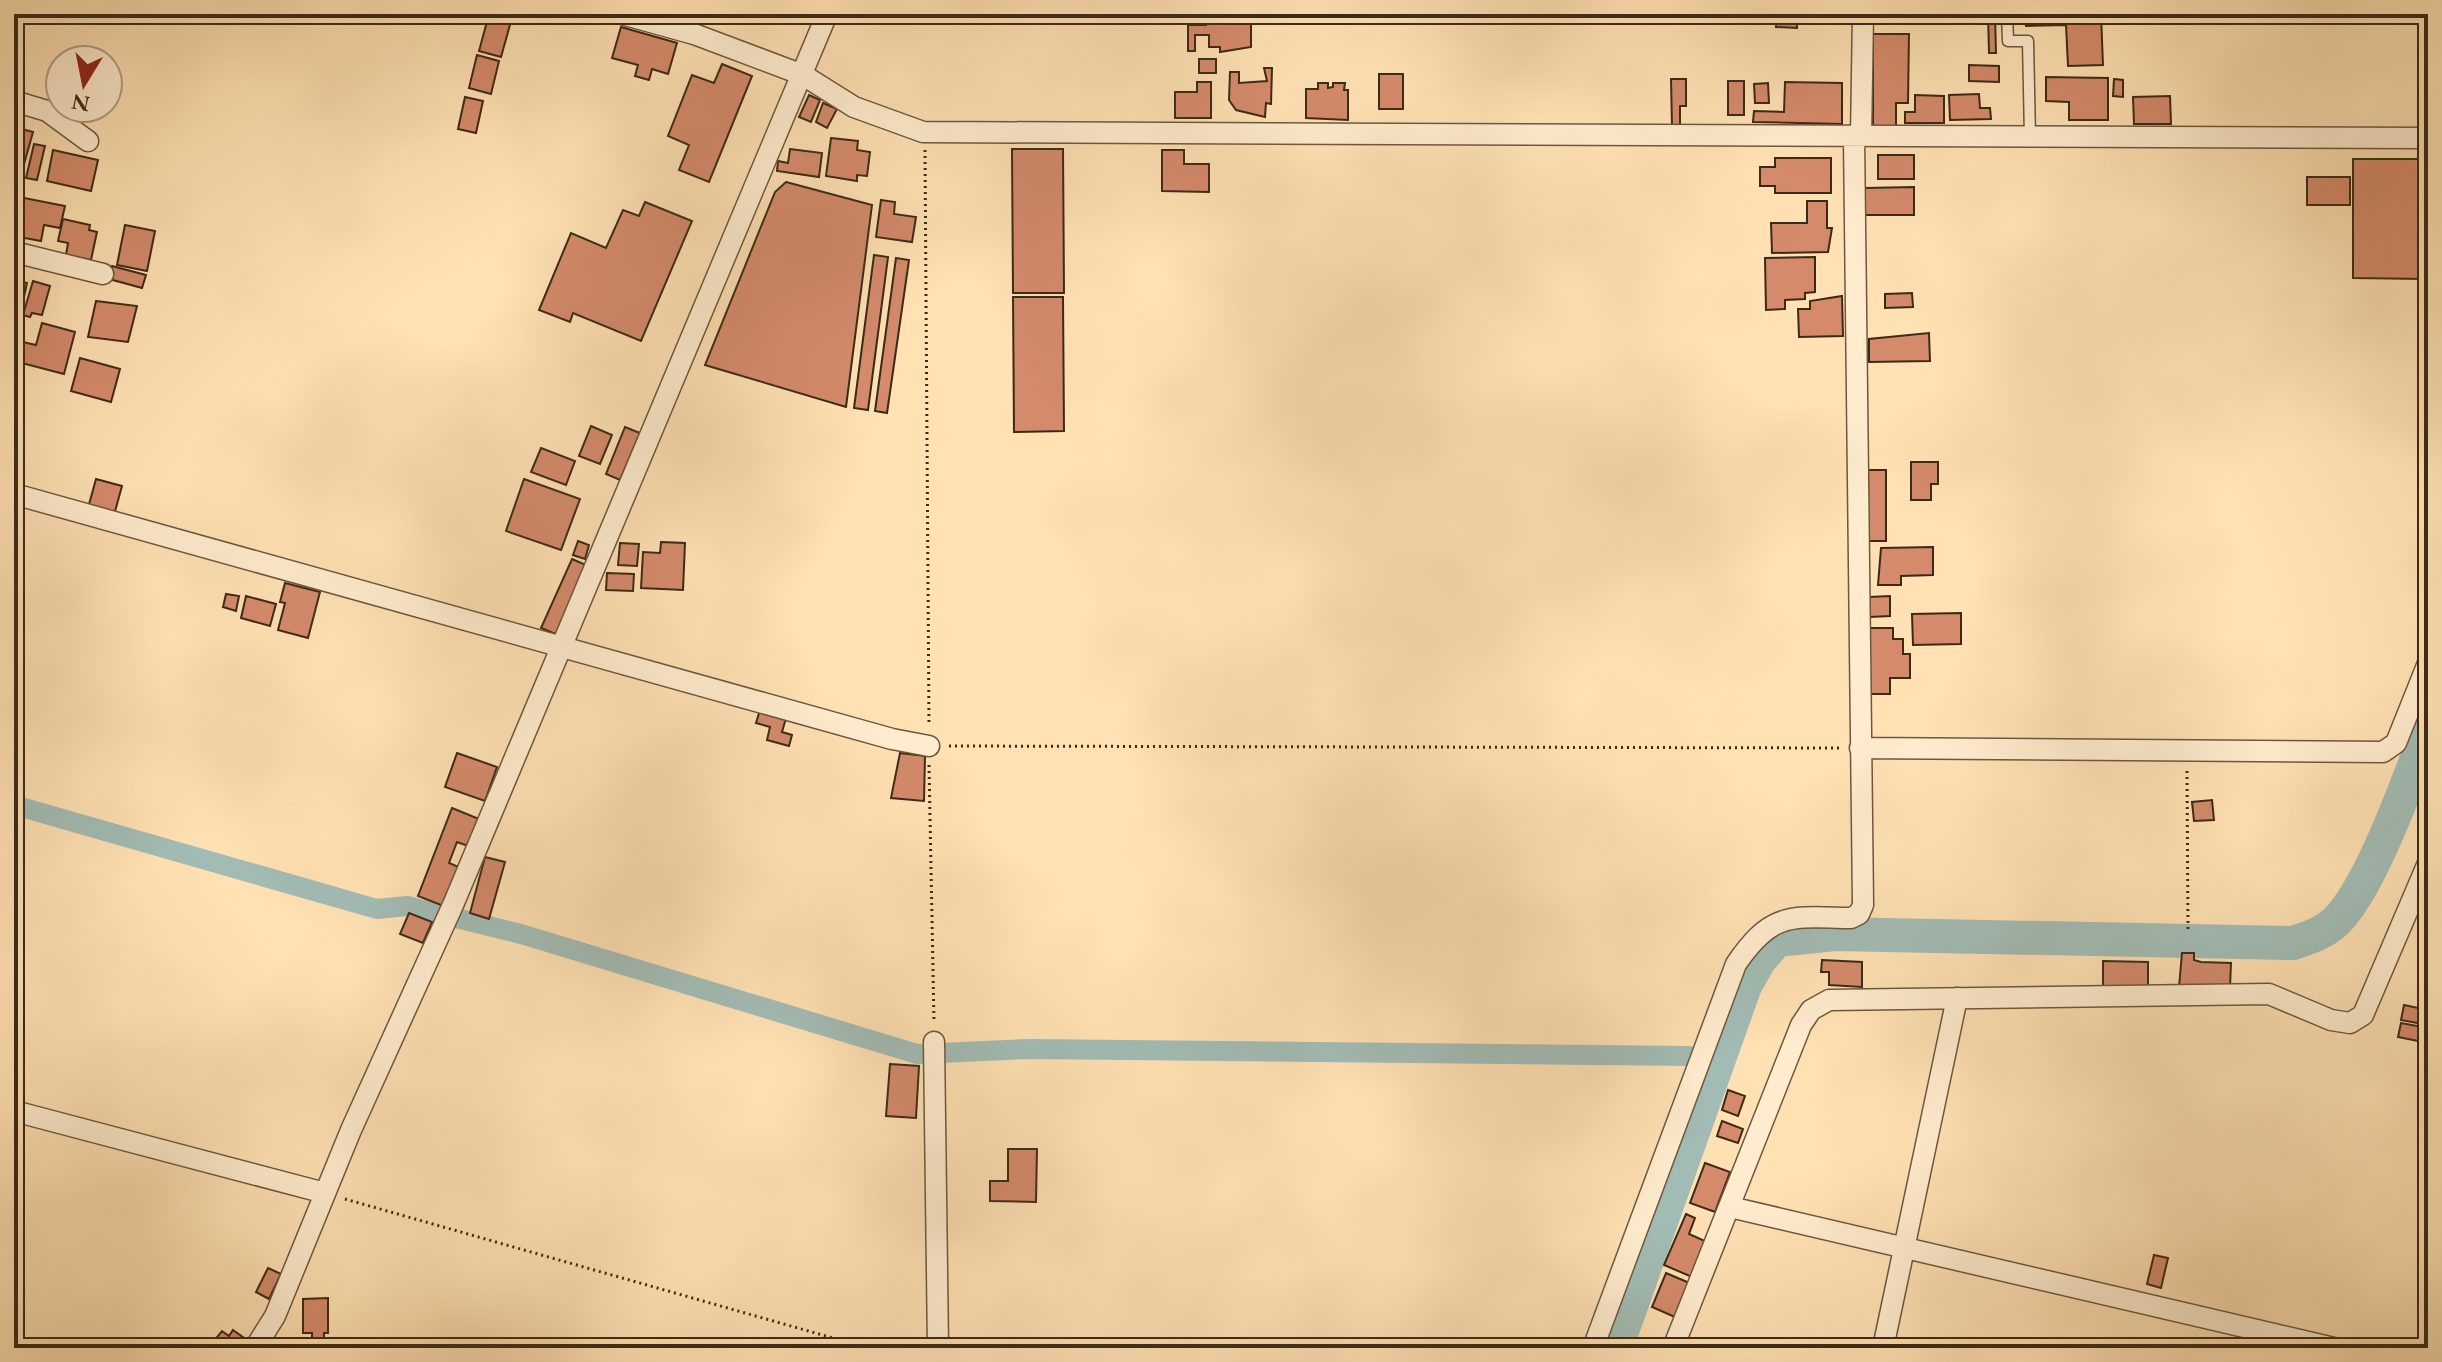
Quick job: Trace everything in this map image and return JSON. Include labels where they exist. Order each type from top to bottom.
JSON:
[{"type":"street","points":[[622,14],[694,34],[803,75],[854,107],[923,132],[2428,138]]},
{"type":"street","points":[[255,1348],[275,1316],[325,1193],[440,928],[453,905],[827,14]]},
{"type":"street","points":[[1593,1348],[1736,964],[1750,943],[1780,920],[1851,918],[1859,914],[1863,905],[1857,445],[1858,137],[1863,14]]},
{"type":"street","points":[[14,101],[47,111],[88,141]]},
{"type":"street","points":[[14,252],[103,274]]},
{"type":"street","points":[[14,494],[892,739],[929,746]]},
{"type":"street","points":[[1860,748],[2383,752],[2396,743],[2428,663]]},
{"type":"street","points":[[1673,1348],[1801,1025],[1811,1010],[1829,1000],[2269,994],[2331,1020],[2350,1023],[2363,1015],[2428,863]]},
{"type":"street","points":[[1883,1348],[1957,998]]},
{"type":"street","points":[[934,1042],[938,1348]]},
{"type":"street","points":[[14,1111],[325,1193]]},
{"type":"street","points":[[1730,1207],[2334,1348]]},
{"type":"lane","points":[[2007,14],[2008,41],[2028,41],[2030,137]]},
{"type":"path","points":[[923,132],[934,1042]]},
{"type":"path","points":[[929,746],[1860,748]]},
{"type":"path","points":[[2187,751],[2188,930]]},
{"type":"path","points":[[325,1193],[868,1348]]},
{"type":"building","points":[[489,14],[513,14],[501,57],[479,51]]},
{"type":"building","points":[[1777,14],[1797,14],[1797,28],[1776,27]]},
{"type":"building","points":[[1988,14],[1995,14],[1996,53],[1989,53]]},
{"type":"building","points":[[2026,14],[2101,14],[2103,65],[2068,66],[2066,25],[2026,26]]},
{"type":"building","points":[[1206,19],[1251,19],[1251,47],[1220,52],[1220,47],[1209,47],[1209,35],[1195,35],[1195,51],[1188,51],[1188,25],[1206,25]]},
{"type":"building","points":[[621,27],[677,43],[668,74],[652,69],[649,80],[635,76],[638,65],[612,58]]},
{"type":"building","points":[[1873,34],[1909,34],[1908,103],[1896,103],[1896,129],[1873,129]]},
{"type":"building","points":[[477,55],[499,61],[491,94],[469,88]]},
{"type":"building","points":[[1199,59],[1216,59],[1216,73],[1199,73]]},
{"type":"building","points":[[722,64],[752,76],[709,182],[679,170],[689,145],[668,136],[692,75],[714,83]]},
{"type":"building","points":[[1969,65],[1999,66],[1999,82],[1969,81]]},
{"type":"building","points":[[1264,68],[1272,68],[1271,104],[1266,103],[1265,117],[1236,110],[1229,100],[1230,72],[1239,72],[1239,83],[1267,81]]},
{"type":"building","points":[[1379,74],[1403,74],[1403,109],[1379,109]]},
{"type":"building","points":[[2046,77],[2108,78],[2108,120],[2069,120],[2069,102],[2046,101]]},
{"type":"building","points":[[1671,79],[1686,79],[1686,106],[1680,106],[1680,126],[1672,126]]},
{"type":"building","points":[[2114,79],[2123,80],[2123,97],[2113,96]]},
{"type":"building","points":[[1728,81],[1744,81],[1744,115],[1728,115]]},
{"type":"building","points":[[1197,82],[1211,82],[1211,118],[1175,118],[1175,92],[1197,92]]},
{"type":"building","points":[[1785,82],[1842,83],[1842,124],[1753,122],[1754,111],[1784,112]]},
{"type":"building","points":[[1318,83],[1328,83],[1328,88],[1333,87],[1333,83],[1345,83],[1344,90],[1348,90],[1348,120],[1306,118],[1306,89],[1318,89]]},
{"type":"building","points":[[1768,83],[1769,103],[1755,103],[1754,84]]},
{"type":"building","points":[[1979,94],[1980,108],[1990,108],[1991,119],[1950,120],[1949,95]]},
{"type":"building","points":[[809,95],[820,100],[811,122],[799,117]]},
{"type":"building","points":[[1915,95],[1944,96],[1944,123],[1905,123],[1905,112],[1915,112]]},
{"type":"building","points":[[2170,96],[2171,124],[2134,124],[2133,97]]},
{"type":"building","points":[[465,97],[483,101],[476,133],[458,129]]},
{"type":"building","points":[[823,103],[837,109],[827,128],[816,122]]},
{"type":"building","points":[[14,127],[33,132],[21,175],[14,173]]},
{"type":"building","points":[[831,138],[858,141],[857,150],[870,152],[867,176],[857,175],[857,181],[826,176]]},
{"type":"building","points":[[34,144],[45,146],[37,180],[26,178]]},
{"type":"building","points":[[790,149],[822,153],[819,177],[777,171],[778,161],[788,163]]},
{"type":"building","points":[[1012,149],[1063,149],[1064,293],[1013,293]]},
{"type":"building","points":[[53,150],[98,160],[91,191],[47,181]]},
{"type":"building","points":[[1162,150],[1184,150],[1184,164],[1209,164],[1209,192],[1162,191]]},
{"type":"building","points":[[1878,155],[1914,155],[1914,179],[1878,179]]},
{"type":"building","points":[[1775,158],[1831,158],[1831,193],[1775,193],[1775,186],[1760,186],[1760,167],[1775,167]]},
{"type":"building","points":[[2353,159],[2424,159],[2424,279],[2353,278]]},
{"type":"building","points":[[2307,177],[2350,177],[2350,205],[2307,205]]},
{"type":"building","points":[[786,182],[872,205],[846,407],[705,365],[775,192]]},
{"type":"building","points":[[1914,187],[1914,215],[1865,215],[1865,188]]},
{"type":"building","points":[[14,196],[65,206],[60,228],[44,225],[41,241],[14,236]]},
{"type":"building","points":[[881,200],[895,202],[894,214],[916,217],[912,242],[876,237]]},
{"type":"building","points":[[1807,201],[1827,201],[1827,228],[1832,228],[1828,252],[1772,253],[1771,223],[1807,223]]},
{"type":"building","points":[[645,202],[692,221],[641,341],[573,313],[570,322],[539,310],[571,233],[606,248],[623,210],[639,216]]},
{"type":"building","points":[[63,219],[90,225],[89,230],[97,232],[91,260],[66,255],[68,243],[58,241]]},
{"type":"building","points":[[125,225],[155,231],[147,271],[117,265]]},
{"type":"building","points":[[874,255],[888,257],[868,410],[854,408]]},
{"type":"building","points":[[1815,257],[1815,292],[1805,293],[1805,299],[1785,300],[1785,309],[1766,310],[1765,258]]},
{"type":"building","points":[[896,258],[909,260],[887,413],[875,411]]},
{"type":"building","points":[[112,266],[146,275],[142,288],[109,279]]},
{"type":"building","points":[[14,280],[27,283],[21,311],[14,310]]},
{"type":"building","points":[[33,281],[50,286],[42,315],[32,313],[30,317],[23,315]]},
{"type":"building","points":[[1912,293],[1913,307],[1885,308],[1885,294]]},
{"type":"building","points":[[1842,296],[1843,336],[1799,337],[1798,309],[1810,309],[1810,301]]},
{"type":"building","points":[[1013,297],[1063,297],[1064,431],[1014,432]]},
{"type":"building","points":[[96,301],[137,306],[128,342],[88,337]]},
{"type":"building","points":[[42,323],[75,332],[64,374],[14,361],[14,340],[36,345]]},
{"type":"building","points":[[1929,333],[1930,361],[1869,362],[1869,339]]},
{"type":"building","points":[[80,358],[120,369],[111,402],[71,391]]},
{"type":"building","points":[[591,426],[612,435],[600,464],[579,456]]},
{"type":"building","points":[[625,427],[640,433],[620,480],[606,474]]},
{"type":"building","points":[[541,448],[575,461],[566,485],[531,472]]},
{"type":"building","points":[[1911,462],[1938,462],[1938,484],[1931,484],[1931,500],[1911,500]]},
{"type":"building","points":[[1865,470],[1886,470],[1886,541],[1866,541]]},
{"type":"building","points":[[96,479],[122,486],[114,515],[88,508]]},
{"type":"building","points":[[524,479],[580,499],[561,550],[506,531]]},
{"type":"building","points":[[578,541],[589,545],[585,559],[573,555]]},
{"type":"building","points":[[661,542],[685,543],[683,590],[641,588],[643,552],[660,553]]},
{"type":"building","points":[[620,543],[639,544],[637,566],[618,565]]},
{"type":"building","points":[[1933,547],[1933,575],[1901,576],[1901,585],[1878,585],[1881,548]]},
{"type":"building","points":[[572,559],[586,565],[558,635],[541,628]]},
{"type":"building","points":[[607,573],[634,574],[633,591],[606,590]]},
{"type":"building","points":[[285,583],[320,592],[308,638],[278,630],[285,603],[280,602]]},
{"type":"building","points":[[226,594],[239,596],[236,611],[223,607]]},
{"type":"building","points":[[246,596],[276,604],[270,626],[241,618]]},
{"type":"building","points":[[1890,596],[1890,616],[1870,617],[1869,597]]},
{"type":"building","points":[[1961,613],[1961,644],[1913,645],[1912,614]]},
{"type":"building","points":[[1865,628],[1893,628],[1893,639],[1903,639],[1903,654],[1910,654],[1910,678],[1890,678],[1890,694],[1866,694]]},
{"type":"building","points":[[760,710],[786,718],[782,732],[792,735],[789,746],[767,740],[770,727],[756,723]]},
{"type":"building","points":[[457,753],[497,767],[485,801],[445,787]]},
{"type":"building","points":[[900,753],[925,756],[924,801],[891,798]]},
{"type":"building","points":[[2212,800],[2214,820],[2194,821],[2192,802]]},
{"type":"building","points":[[452,808],[484,821],[474,848],[457,842],[449,863],[461,868],[446,907],[418,896]]},
{"type":"building","points":[[485,857],[505,862],[489,919],[470,913]]},
{"type":"building","points":[[409,913],[432,922],[423,943],[400,934]]},
{"type":"building","points":[[2182,953],[2194,953],[2194,960],[2201,962],[2231,963],[2230,988],[2179,987]]},
{"type":"building","points":[[1822,960],[1862,962],[1862,987],[1829,985],[1829,972],[1821,972]]},
{"type":"building","points":[[2103,961],[2148,962],[2148,988],[2103,987]]},
{"type":"building","points":[[2404,1005],[2428,1010],[2428,1025],[2401,1020]]},
{"type":"building","points":[[2401,1023],[2428,1028],[2428,1043],[2398,1037]]},
{"type":"building","points":[[890,1064],[919,1066],[916,1118],[886,1116]]},
{"type":"building","points":[[1728,1090],[1745,1096],[1738,1116],[1722,1110]]},
{"type":"building","points":[[1722,1121],[1743,1129],[1738,1143],[1717,1136]]},
{"type":"building","points":[[1008,1149],[1037,1149],[1036,1202],[990,1201],[990,1181],[1008,1181]]},
{"type":"building","points":[[1705,1163],[1730,1172],[1715,1212],[1690,1203]]},
{"type":"building","points":[[1686,1214],[1695,1218],[1689,1234],[1707,1242],[1692,1277],[1664,1265]]},
{"type":"building","points":[[2154,1255],[2168,1258],[2161,1288],[2147,1284]]},
{"type":"building","points":[[268,1268],[281,1274],[269,1299],[256,1292]]},
{"type":"building","points":[[1666,1273],[1692,1284],[1677,1318],[1652,1307]]},
{"type":"building","points":[[328,1298],[328,1333],[324,1333],[324,1343],[312,1343],[312,1333],[303,1333],[303,1299]]},
{"type":"building","points":[[233,1330],[247,1340],[242,1348],[221,1348],[213,1342],[222,1331],[229,1336]]},
{"type":"waterway","points":[[1616,1348],[1745,986],[1759,961],[1777,940],[1835,934],[2293,943],[2331,926],[2353,899],[2390,827],[2428,729]]},
{"type":"waterway","points":[[14,805],[377,909],[407,906],[521,934],[917,1054],[1028,1049],[1690,1056]]}]
